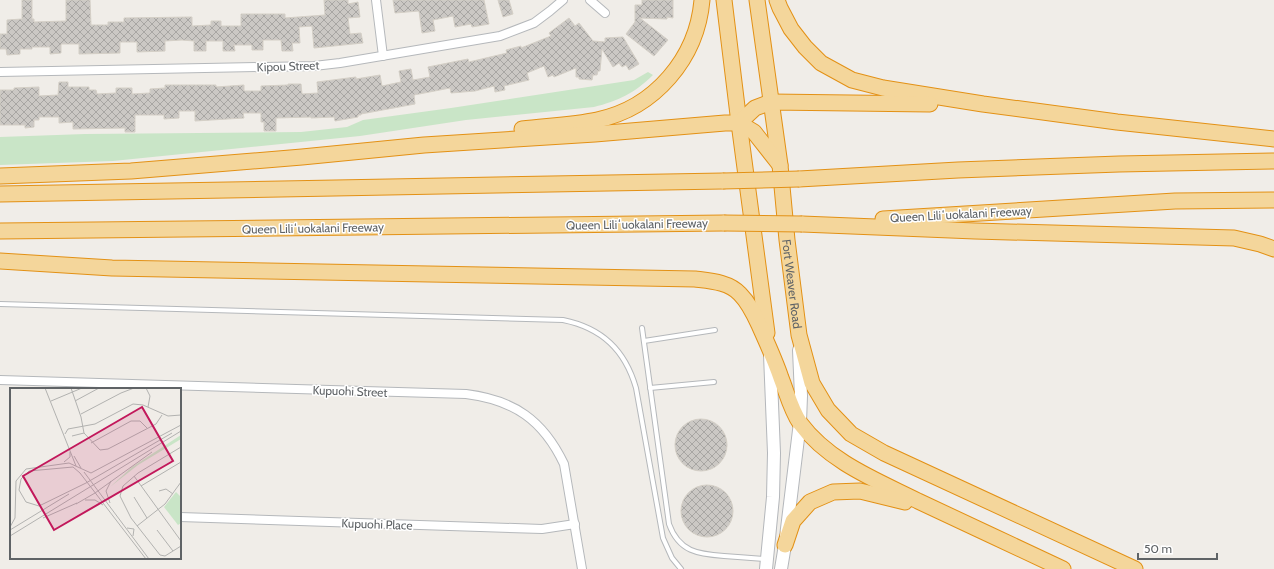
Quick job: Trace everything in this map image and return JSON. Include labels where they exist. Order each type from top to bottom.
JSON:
[{"type":"highway","points":[[424,145],[491,133],[598,120],[622,112],[639,104],[652,95],[667,81],[680,65],[695,35],[702,0]]},
{"type":"highway","points":[[724,0],[770,350]]},
{"type":"highway","name":"Fort Weaver Road","points":[[756,0],[780,165],[787,240],[799,335]]},
{"type":"highway","points":[[777,0],[791,29],[805,47],[821,63],[852,80],[884,88],[983,104],[1117,122],[1274,139]]},
{"type":"highway","points":[[739,123],[755,108],[771,102],[983,104]]},
{"type":"highway","points":[[0,176],[131,171],[424,145],[595,134],[725,123],[739,123],[754,132],[780,165]]},
{"type":"highway","points":[[0,194],[723,181],[798,179],[1104,164],[1274,161]]},
{"type":"highway","name":"Queen Liliʻuokalani Freeway","points":[[0,231],[724,223],[802,224],[1167,201],[1274,200]]},
{"type":"highway","points":[[802,224],[975,231],[1234,238],[1274,249]]},
{"type":"highway","points":[[0,260],[112,268],[707,280],[725,284],[740,293],[748,304],[770,350],[787,398],[800,422],[812,437],[827,451],[848,466],[940,512],[1063,569]]},
{"type":"highway","points":[[799,335],[812,383],[828,410],[851,434],[884,453],[1134,569]]},
{"type":"highway","points":[[785,545],[793,521],[810,502],[834,492],[860,491],[940,512]]},
{"type":"main road","name":"Fort Weaver Road","points":[[781,569],[800,422],[801,396],[799,335]]},
{"type":"main road","points":[[767,564],[773,497],[774,453],[770,350]]},
{"type":"street","points":[[376,0],[383,56]]},
{"type":"street","name":"Kipou Street","points":[[0,72],[314,66],[340,63],[500,36],[534,22],[550,11],[562,0]]},
{"type":"street","points":[[590,0],[605,13]]},
{"type":"street","name":"Kupuohi Street","points":[[0,380],[61,386],[162,388]]},
{"type":"street","name":"Kupuohi Street","points":[[181,388],[466,394],[482,396],[512,406],[538,425],[557,450],[564,464],[582,569]]},
{"type":"street","name":"Kupuohi Place","points":[[181,517],[542,529],[574,524]]},
{"type":"lane","points":[[0,304],[563,320],[576,323],[605,338],[619,352],[627,364],[636,388],[663,538],[672,558],[681,569]]},
{"type":"lane","points":[[642,328],[669,524],[674,535],[687,548],[699,553],[767,564]]},
{"type":"lane","points":[[644,341],[715,330]]},
{"type":"lane","points":[[650,388],[714,382]]},
{"type":"green space","points":[[648,72],[653,75],[640,87],[626,96],[594,107],[466,120],[360,136],[113,161],[0,165],[0,137],[85,134],[301,132],[347,127],[363,120],[634,80]]},
{"type":"building","points":[[22,0],[32,0],[32,19],[34,19],[34,22],[66,21],[66,0],[90,0],[91,25],[108,25],[108,22],[124,22],[124,18],[192,17],[192,26],[211,25],[211,21],[221,21],[221,26],[241,26],[241,14],[285,14],[285,18],[325,15],[324,0],[348,0],[348,4],[358,2],[360,17],[348,18],[350,34],[361,33],[363,43],[314,48],[312,26],[299,27],[300,43],[292,43],[293,51],[282,51],[281,40],[263,40],[263,50],[252,50],[252,45],[234,45],[235,51],[223,51],[223,41],[206,41],[206,51],[194,51],[194,41],[182,40],[165,41],[165,51],[137,52],[137,42],[120,42],[120,53],[79,54],[79,44],[61,44],[61,53],[50,54],[50,47],[32,47],[32,49],[20,49],[20,54],[7,55],[6,49],[0,49],[0,34],[7,34],[7,20],[22,19]]},
{"type":"building","points":[[393,0],[484,0],[489,24],[472,27],[471,24],[455,27],[453,16],[433,20],[435,31],[422,33],[419,11],[395,13]]},
{"type":"building","points":[[498,0],[509,0],[513,14],[503,17]]},
{"type":"building","points":[[642,0],[673,0],[673,18],[640,18],[668,40],[654,56],[626,34],[635,22],[635,5],[642,5]]},
{"type":"building","points":[[569,18],[575,26],[579,23],[593,41],[605,42],[605,38],[623,37],[639,64],[629,70],[626,65],[622,67],[619,63],[613,67],[602,49],[600,71],[598,71],[597,75],[593,75],[592,80],[579,79],[579,77],[576,77],[576,68],[554,77],[553,75],[548,77],[544,66],[527,73],[529,80],[504,86],[505,90],[495,92],[494,86],[475,91],[451,93],[450,88],[414,95],[415,104],[361,114],[358,115],[358,117],[335,121],[334,117],[276,118],[276,131],[264,131],[264,122],[261,122],[261,113],[243,113],[244,118],[195,121],[195,111],[179,111],[179,118],[164,119],[164,115],[135,115],[135,132],[125,132],[125,128],[73,129],[73,122],[59,123],[59,117],[39,117],[39,120],[34,120],[34,127],[25,128],[25,125],[0,125],[0,90],[39,87],[39,96],[58,95],[59,82],[68,82],[68,87],[89,87],[89,90],[96,90],[97,94],[116,93],[116,88],[132,88],[132,94],[150,93],[150,89],[165,88],[165,85],[216,85],[216,87],[244,85],[244,91],[261,91],[261,86],[301,84],[302,94],[318,93],[317,82],[356,77],[356,79],[380,75],[382,86],[401,82],[399,71],[411,69],[413,80],[430,77],[428,67],[468,59],[469,62],[507,53],[506,50],[521,46],[521,48],[551,36],[549,33]]},
{"type":"building","points":[[701,419],[711,421],[719,427],[725,435],[727,445],[725,455],[719,463],[711,469],[701,471],[691,469],[683,463],[677,455],[675,445],[677,435],[683,427],[691,421]]},
{"type":"building","points":[[707,485],[717,487],[725,493],[731,501],[733,511],[731,521],[725,529],[717,535],[707,537],[697,535],[689,529],[683,521],[681,511],[683,501],[689,493],[697,487]]}]
